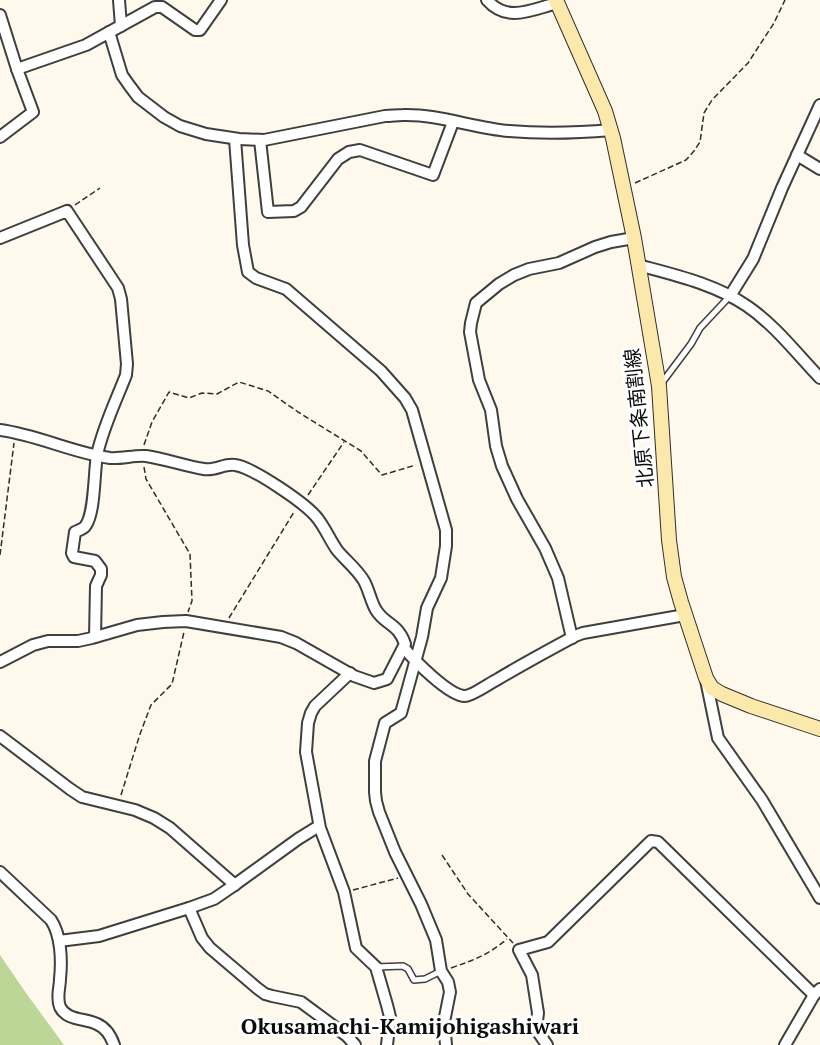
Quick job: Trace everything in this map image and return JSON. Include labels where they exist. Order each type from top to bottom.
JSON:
[{"type":"main road","name":"北原下条南割線","points":[[556,2],[605,111],[611,130],[634,238],[659,386],[669,540],[674,577],[705,678]]},
{"type":"main road","points":[[705,678],[712,688],[722,694],[820,729]]},
{"type":"street","points":[[119,0],[121,26]]},
{"type":"street","points":[[17,69],[86,45],[155,7],[162,7],[195,30],[200,30],[221,0]]},
{"type":"street","points":[[487,0],[494,8],[505,13],[516,14],[556,2]]},
{"type":"street","points":[[0,15],[33,112],[0,137]]},
{"type":"street","points":[[110,32],[122,75],[138,96],[164,117],[180,126],[206,134],[260,140],[385,116],[404,115],[430,117],[476,127],[510,131],[611,130]]},
{"type":"street","points":[[730,296],[753,259],[820,105]]},
{"type":"street","points":[[260,140],[268,212],[294,211],[301,207],[338,159],[349,152],[360,150],[433,175],[453,122]]},
{"type":"street","points":[[235,139],[243,245],[248,272],[255,278],[286,289],[381,371],[405,398],[412,410],[446,530],[441,578],[428,608],[401,713],[385,723],[375,761],[375,792],[379,812],[436,940],[441,971],[448,982],[450,992],[444,1022],[446,1045]]},
{"type":"street","points":[[797,155],[820,169]]},
{"type":"street","points":[[0,237],[67,211],[109,273],[118,288],[121,299],[126,375],[101,439],[87,524],[75,532],[72,553],[74,557],[95,561],[101,569],[96,586],[95,637]]},
{"type":"street","points":[[572,638],[558,578],[502,466],[496,446],[491,410],[479,380],[470,332],[471,323],[476,303],[514,275],[529,269],[559,263],[611,242],[634,238]]},
{"type":"street","points":[[638,265],[701,283],[747,306],[774,328],[820,378]]},
{"type":"street","points":[[0,430],[97,456],[114,458],[143,456],[205,469],[233,464],[243,467],[301,503],[318,519],[338,550],[363,578],[375,609],[402,635],[405,644],[387,679],[374,683],[281,637],[186,621],[137,625],[78,640],[48,641],[33,645],[0,662]]},
{"type":"street","points":[[404,648],[426,673],[457,694],[468,696],[583,633],[685,615]]},
{"type":"street","points":[[350,673],[315,706],[308,723],[306,752],[319,826],[344,892],[356,948],[376,967],[390,1017],[387,1045]]},
{"type":"street","points":[[705,678],[718,738],[762,800],[820,898]]},
{"type":"street","points":[[0,736],[82,796],[135,810],[170,828],[235,885]]},
{"type":"street","points":[[59,941],[99,936],[214,899],[319,826]]},
{"type":"street","points":[[547,1045],[536,1029],[538,1013],[532,975],[519,951],[548,942],[651,841],[657,842],[817,992],[785,1045]]},
{"type":"street","points":[[0,872],[51,920],[57,929],[61,977],[58,996],[64,1013],[99,1024],[111,1036],[114,1045]]},
{"type":"street","points":[[189,908],[202,938],[210,948],[257,988],[272,996],[301,1002],[347,1036],[354,1045]]},
{"type":"lane","points":[[659,386],[691,344],[700,328],[730,296]]},
{"type":"lane","points":[[376,967],[403,966],[408,969],[414,980],[425,979],[441,971]]},
{"type":"path","points":[[624,189],[686,160],[694,151],[700,142],[704,113],[712,100],[748,63],[774,23],[785,0]]},
{"type":"path","points":[[67,211],[100,188]]},
{"type":"path","points":[[143,456],[144,442],[152,422],[169,392],[189,398],[202,393],[218,394],[239,382],[268,391],[361,451],[382,475],[413,465],[428,464]]},
{"type":"path","points":[[0,555],[15,433]]},
{"type":"path","points":[[224,627],[301,503],[345,442]]},
{"type":"path","points":[[442,855],[468,894],[519,951]]},
{"type":"path","points":[[344,892],[407,874]]},
{"type":"path","points":[[441,971],[477,959],[493,951],[508,938]]},
{"type":"green space","points":[[0,955],[26,993],[64,1045],[0,1045]]},
{"type":"district","name":"Okusamachi-Kamijohigashiwari","points":[[410,1026]]}]
